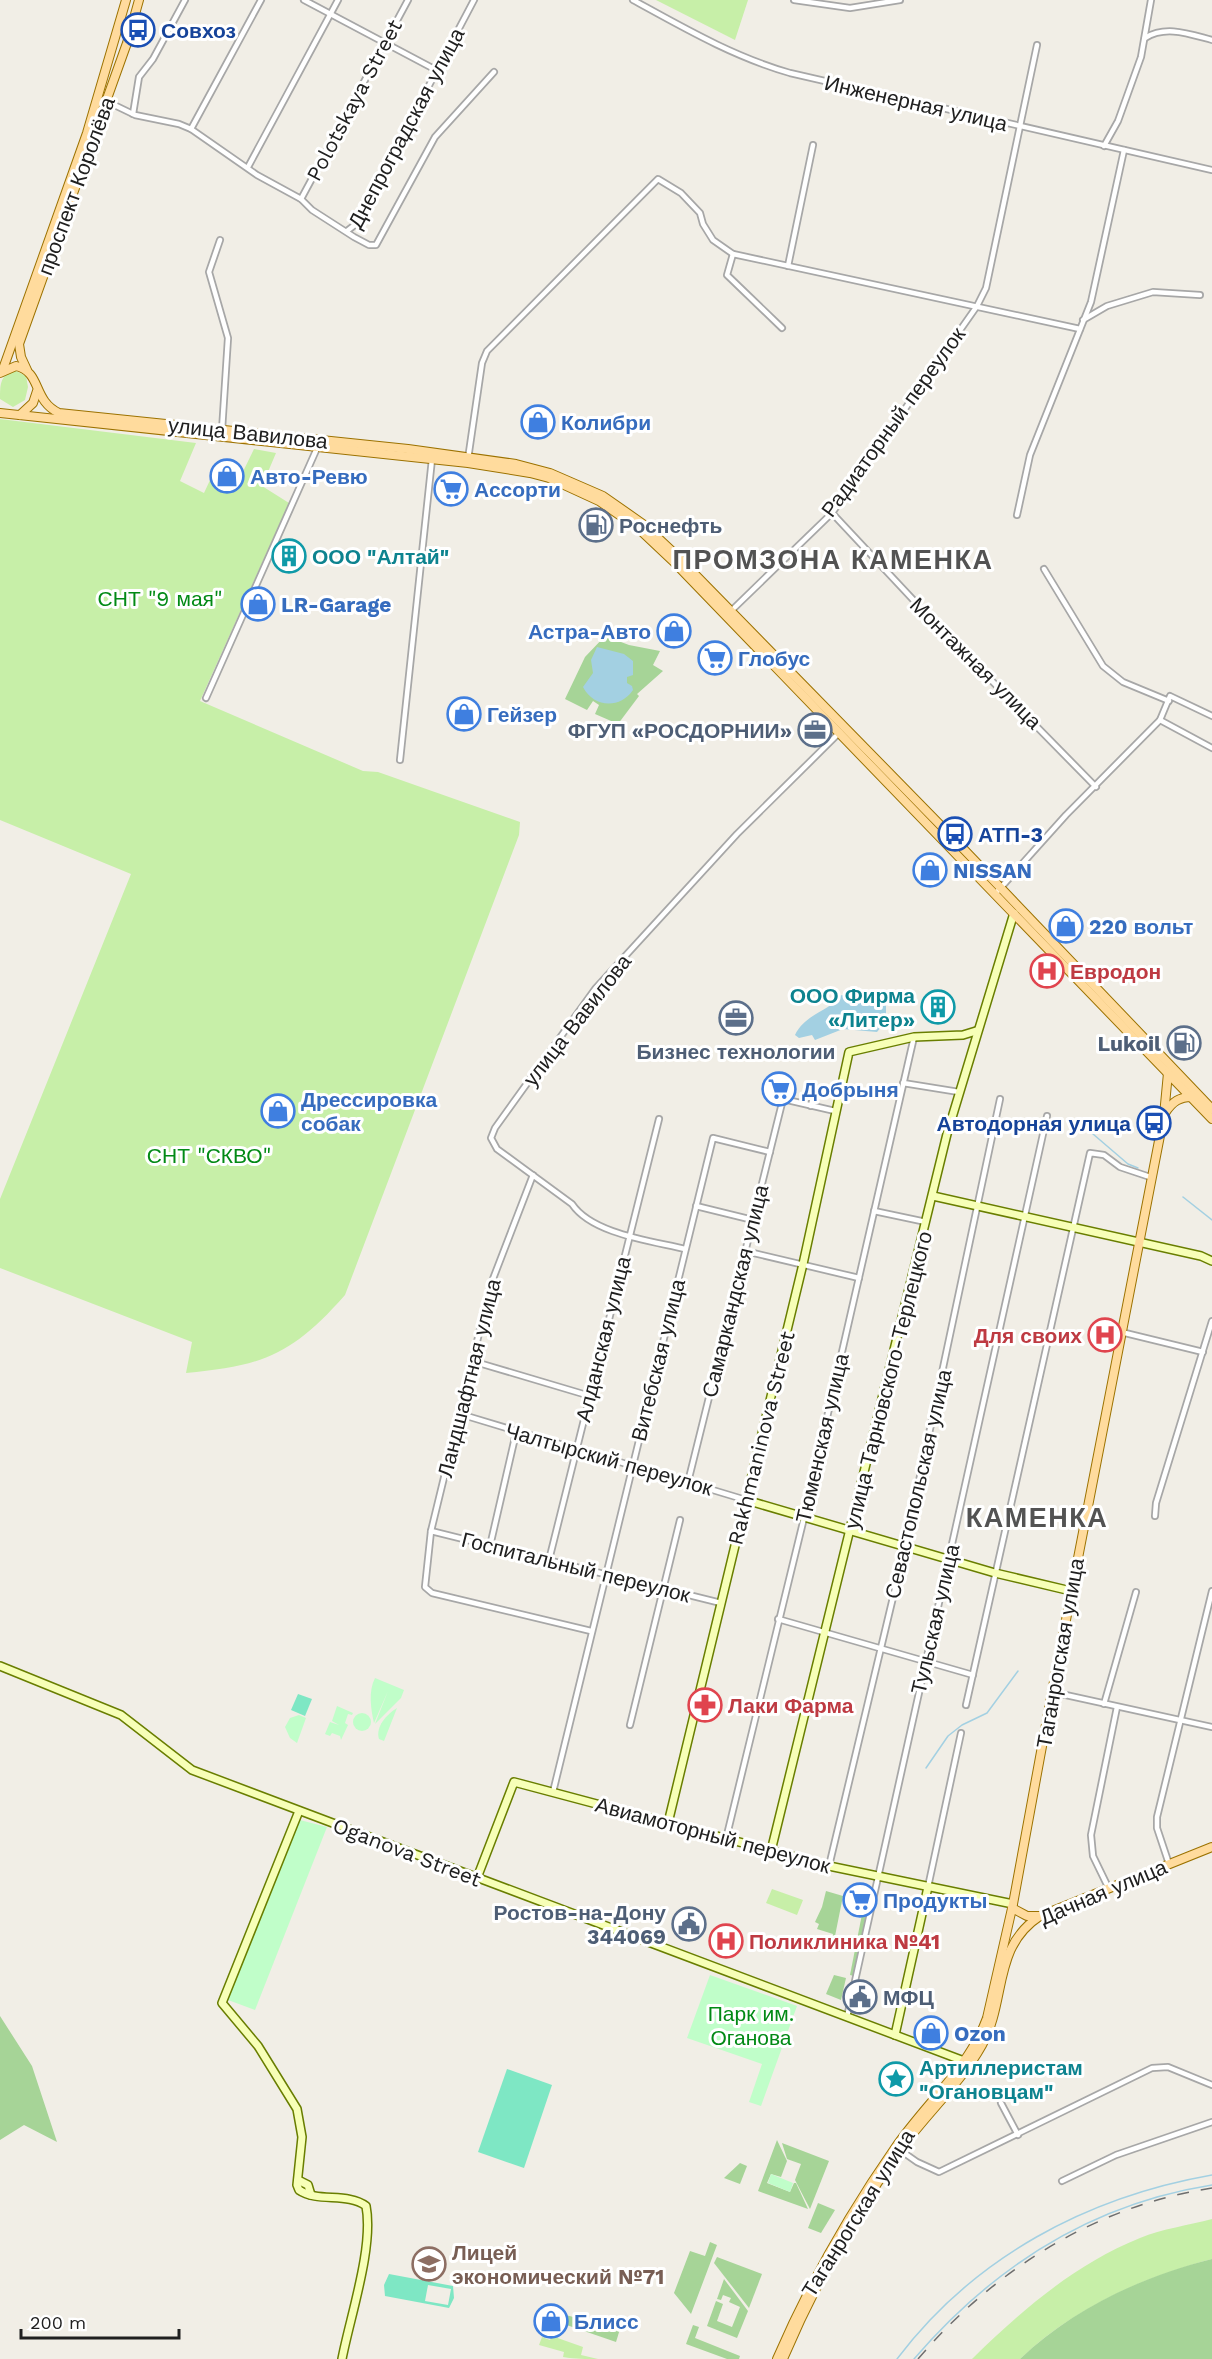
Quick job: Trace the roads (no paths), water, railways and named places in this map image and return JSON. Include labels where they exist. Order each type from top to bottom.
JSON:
[{"type":"main road","name":"проспект Королёва","points":[[1,372],[87,133],[126,0]]},
{"type":"main road","name":"проспект Королёва","points":[[27,370],[21,357],[19,344],[129,39],[139,0]]},
{"type":"main road","points":[[1,372],[16,366],[27,370]]},
{"type":"main road","name":"улица Вавилова","points":[[27,370],[32,375],[37,391],[48,408],[59,412],[468,460],[550,473],[603,496],[659,538],[840,732],[999,891]]},
{"type":"main road","points":[[17,414],[33,403],[37,391]]},
{"type":"main road","name":"улица Вавилова","points":[[0,405],[17,414]]},
{"type":"main road","name":"улица Вавилова","points":[[0,413],[432,459],[468,460]]},
{"type":"main road","name":"улица Вавилова","points":[[728,614],[999,891],[1212,1119]]},
{"type":"main road","name":"улица Вавилова","points":[[1017,911],[1212,1109]]},
{"type":"main road","name":"Таганрогская улица","points":[[967,2062],[987,2018],[1012,1906],[1150,1177],[1164,1115],[1168,1073]]},
{"type":"main road","points":[[1164,1115],[1172,1104],[1190,1096],[1200,1097]]},
{"type":"main road","name":"Дачная улица","points":[[1009,1953],[1014,1938],[1023,1928],[1040,1916],[1212,1847]]},
{"type":"main road","points":[[1012,1906],[1027,1916],[1040,1916]]},
{"type":"main road","name":"Таганрогская улица","points":[[777,2359],[804,2299],[897,2149],[981,2046],[993,2019],[1009,1953]]},
{"type":"main road","name":"Таганрогская улица","points":[[783,2359],[808,2301],[897,2149]]},
{"type":"street","points":[[133,114],[139,77],[153,59],[185,0]]},
{"type":"street","points":[[191,129],[261,0]]},
{"type":"street","points":[[304,0],[438,71]]},
{"type":"street","points":[[248,166],[338,0]]},
{"type":"street","name":"Polotskaya Street","points":[[301,199],[408,0]]},
{"type":"street","name":"Днепроградская улица","points":[[474,0],[356,224],[347,231],[369,245],[376,245],[435,137],[494,72]]},
{"type":"street","name":"Инженерная улица","points":[[633,0],[722,48],[755,63],[1019,127],[1212,170]]},
{"type":"street","points":[[794,0],[850,8],[900,0]]},
{"type":"street","points":[[1104,146],[1118,121],[1141,57],[1151,0]]},
{"type":"street","points":[[1145,38],[1155,32],[1176,31],[1212,40]]},
{"type":"street","name":"Радиаторный переулок","points":[[728,614],[832,513],[977,306],[986,288],[1037,45]]},
{"type":"street","points":[[106,101],[133,114],[179,124],[191,129],[248,166],[257,175],[301,199],[312,210],[347,231]]},
{"type":"street","points":[[788,266],[813,146]]},
{"type":"street","points":[[1017,515],[1030,455],[1091,302],[1124,150]]},
{"type":"street","name":"Радиаторный переулок","points":[[468,460],[482,363],[487,351],[658,179],[681,194],[700,213],[703,224],[713,240],[733,254],[1080,329]]},
{"type":"street","points":[[220,240],[209,272],[228,338],[222,430]]},
{"type":"street","points":[[733,254],[727,275],[782,328]]},
{"type":"street","points":[[1083,320],[1107,306],[1154,292],[1200,295]]},
{"type":"street","points":[[206,698],[318,446]]},
{"type":"street","points":[[400,759],[432,459]]},
{"type":"street","name":"Монтажная улица","points":[[832,513],[1096,787]]},
{"type":"street","points":[[1044,568],[1103,666],[1123,682],[1212,716]]},
{"type":"street","points":[[999,891],[1066,815],[1160,720],[1170,699]]},
{"type":"street","points":[[1160,720],[1212,748]]},
{"type":"street","name":"улица Вавилова","points":[[685,1249],[596,1225],[580,1215],[572,1204],[497,1149],[491,1138],[495,1128],[595,990],[737,834],[840,732]]},
{"type":"street","name":"улица Тарновского-Терлецкого","points":[[771,1851],[959,1092],[976,1031],[1017,911]]},
{"type":"street","points":[[914,1037],[963,1035],[976,1031]]},
{"type":"street","name":"Rakhmaninova Street","points":[[668,1823],[802,1264],[849,1052],[914,1037]]},
{"type":"street","name":"Тюменская улица","points":[[726,1839],[804,1518],[914,1037]]},
{"type":"street","points":[[903,1083],[959,1092]]},
{"type":"street","points":[[814,1088],[811,1106],[835,1112]]},
{"type":"street","name":"Самаркандская улица","points":[[688,1482],[783,1099],[811,1106]]},
{"type":"street","name":"Севастопольская улица","points":[[829,1866],[905,1547],[1000,1100]]},
{"type":"street","name":"Тульская улица","points":[[847,2017],[876,1877],[1047,1116]]},
{"type":"street","name":"Алданская улица","points":[[549,1560],[659,1119]]},
{"type":"street","name":"Витебская улица","points":[[553,1792],[713,1138],[770,1152]]},
{"type":"street","points":[[966,1705],[1090,1153],[1104,1155],[1120,1167],[1150,1177]]},
{"type":"street","name":"Ландшафтная улица","points":[[533,1175],[491,1284],[431,1531],[425,1587],[432,1593],[591,1631]]},
{"type":"street","points":[[933,1196],[1072,1226],[1200,1256],[1212,1261]]},
{"type":"street","points":[[696,1206],[753,1220]]},
{"type":"street","points":[[874,1211],[926,1222]]},
{"type":"street","points":[[745,1251],[859,1278]]},
{"type":"street","points":[[1155,1516],[1156,1503],[1212,1321]]},
{"type":"street","points":[[1121,1332],[1203,1352]]},
{"type":"street","points":[[472,1361],[590,1396]]},
{"type":"street","name":"Чалтырский переулок","points":[[460,1414],[516,1433],[804,1518],[995,1573],[1071,1591]]},
{"type":"street","points":[[490,1546],[516,1433]]},
{"type":"street","points":[[630,1725],[680,1520]]},
{"type":"street","name":"Госпитальный переулок","points":[[431,1531],[721,1603]]},
{"type":"street","points":[[1104,1704],[1136,1592]]},
{"type":"street","points":[[1169,1864],[1157,1828],[1157,1817],[1212,1592]]},
{"type":"street","points":[[778,1619],[973,1675]]},
{"type":"street","name":"Oganova Street","points":[[0,1666],[121,1715],[192,1770],[967,2062]]},
{"type":"street","points":[[1052,1692],[1212,1727]]},
{"type":"street","points":[[1109,1889],[1093,1856],[1091,1835],[1117,1707]]},
{"type":"street","points":[[895,2035],[961,1733]]},
{"type":"street","name":"Авиамоторный переулок","points":[[477,1878],[514,1782],[829,1866],[1012,1906]]},
{"type":"street","points":[[299,1811],[222,2003],[258,2046],[297,2109],[302,2137],[298,2180],[308,2185],[311,2195],[359,2201],[366,2206],[368,2215],[358,2293],[349,2320],[342,2359]]},
{"type":"street","points":[[897,2149],[916,2162],[939,2172],[1152,2068],[1168,2067],[1212,2085]]},
{"type":"street","points":[[1001,2103],[1018,2135]]},
{"type":"street","points":[[1062,2181],[1116,2156],[1212,2122]]},
{"type":"water","points":[[597,647],[624,654],[633,661],[633,675],[627,677],[627,683],[632,686],[633,690],[628,696],[614,703],[607,704],[594,699],[583,687],[593,673],[591,660]]},
{"type":"water","points":[[852,993],[856,998],[881,999],[886,1005],[886,1021],[877,1032],[843,1029],[815,1040],[812,1035],[799,1038],[795,1035],[806,1021],[831,1005],[838,996]]},
{"type":"waterway","points":[[1086,1128],[1128,1164],[1138,1168]]},
{"type":"waterway","points":[[1183,1197],[1212,1220]]},
{"type":"waterway","points":[[926,1768],[948,1736],[962,1725],[987,1713],[1018,1671]]},
{"type":"waterway","points":[[897,2359],[961,2290],[1036,2237],[1078,2216],[1121,2199],[1166,2185],[1212,2175]]},
{"type":"waterway","points":[[914,2359],[977,2296],[1011,2269],[1047,2245],[1085,2224],[1126,2207],[1168,2194],[1212,2185]]},
{"type":"railway","points":[[918,2359],[980,2297],[1050,2247],[1127,2210],[1169,2197],[1212,2188]]},
{"type":"place","name":"Совхоз","points":[[138,30]]},
{"type":"place","name":"Колибри","points":[[538,422]]},
{"type":"place","name":"Авто-Ревю","points":[[227,476]]},
{"type":"place","name":"Ассорти","points":[[451,489]]},
{"type":"place","name":"Роснефть","points":[[596,525]]},
{"type":"place","name":"ООО \"Алтай\"","points":[[289,556]]},
{"type":"place","name":"LR-Garage","points":[[258,604]]},
{"type":"place","name":"Астра-Авто","points":[[674,631]]},
{"type":"place","name":"Глобус","points":[[715,658]]},
{"type":"place","name":"Гейзер","points":[[464,714]]},
{"type":"place","name":"ФГУП «РОСДОРНИИ»","points":[[815,730]]},
{"type":"place","name":"АТП-3","points":[[955,834]]},
{"type":"place","name":"NISSAN","points":[[930,870]]},
{"type":"place","name":"220 вольт","points":[[1066,926]]},
{"type":"place","name":"Евродон","points":[[1047,971]]},
{"type":"place","name":"ООО Фирма «Литер»","points":[[938,1007]]},
{"type":"place","name":"Бизнес технологии","points":[[736,1018]]},
{"type":"place","name":"Lukoil","points":[[1184,1043]]},
{"type":"place","name":"Добрыня","points":[[779,1089]]},
{"type":"place","name":"Дрессировка собак","points":[[278,1111]]},
{"type":"place","name":"Автодорная улица","points":[[1154,1123]]},
{"type":"place","name":"Для своих","points":[[1105,1335]]},
{"type":"place","name":"Лаки Фарма","points":[[705,1705]]},
{"type":"place","name":"Продукты","points":[[860,1900]]},
{"type":"place","name":"Ростов-на-Дону 344069","points":[[689,1924]]},
{"type":"place","name":"Поликлиника №41","points":[[726,1941]]},
{"type":"place","name":"МФЦ","points":[[860,1997]]},
{"type":"place","name":"Ozon","points":[[931,2033]]},
{"type":"place","name":"Артиллеристам \"Огановцам\"","points":[[896,2079]]},
{"type":"place","name":"Лицей экономический №71","points":[[429,2264]]},
{"type":"place","name":"Блисс","points":[[551,2321]]},
{"type":"district","name":"ПРОМЗОНА КАМЕНКА","points":[[833,560]]},
{"type":"district","name":"КАМЕНКА","points":[[1037,1518]]},
{"type":"park label","name":"СНТ \"9 мая\"","points":[[160,598]]},
{"type":"park label","name":"СНТ \"СКВО\"","points":[[209,1155]]},
{"type":"park label","name":"Парк им. Оганова","points":[[751,2025]]}]
